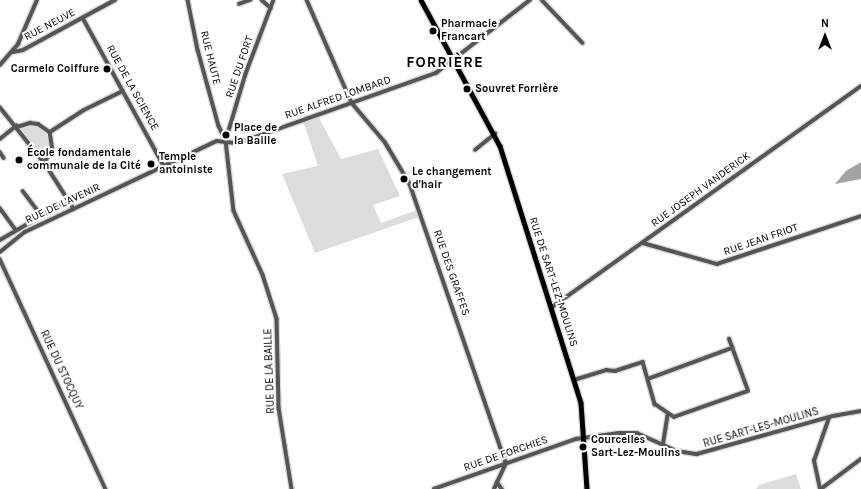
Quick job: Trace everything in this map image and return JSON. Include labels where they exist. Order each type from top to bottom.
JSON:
[{"type":"main road","name":"RUE DE SART-LEZ-MOULINS","points":[[421,0],[495,134],[581,403],[587,489]]},
{"type":"street","points":[[0,65],[13,52],[23,35],[37,0]]},
{"type":"street","name":"RUE NEUVE","points":[[13,52],[23,50],[115,0]]},
{"type":"street","name":"RUE HAUTE","points":[[188,0],[198,50],[219,126],[226,141]]},
{"type":"street","points":[[239,4],[250,0]]},
{"type":"street","points":[[262,0],[271,8]]},
{"type":"street","name":"RUE DU FORT","points":[[226,141],[246,74],[274,0]]},
{"type":"street","name":"RUE DES GRAFFES","points":[[307,0],[352,103],[385,142],[410,184],[506,463]]},
{"type":"street","name":"RUE ALFRED LOMBARD","points":[[226,141],[235,143],[244,141],[425,77],[454,61],[530,0]]},
{"type":"street","points":[[542,0],[583,42]]},
{"type":"street","name":"RUE DE LA SCIENCE","points":[[83,18],[164,166]]},
{"type":"street","name":"RUE JOSEPH VANDERICK","points":[[551,308],[643,244],[861,86]]},
{"type":"street","points":[[50,132],[84,110],[123,91]]},
{"type":"street","points":[[0,108],[44,163],[74,209]]},
{"type":"street","points":[[0,139],[16,127],[30,123],[38,124],[50,132],[53,151],[44,163]]},
{"type":"street","points":[[475,150],[495,134]]},
{"type":"street","name":"RUE DE L'AVENIR","points":[[0,252],[25,232],[217,141],[226,141]]},
{"type":"street","name":"RUE DE LA BAILLE","points":[[226,141],[234,211],[263,275],[277,319],[279,408],[292,489]]},
{"type":"street","points":[[0,152],[4,158]]},
{"type":"street","points":[[23,191],[41,215]]},
{"type":"street","name":"RUE DE L'AVENIR","points":[[0,240],[69,200]]},
{"type":"street","points":[[55,207],[59,216]]},
{"type":"street","points":[[0,208],[16,230]]},
{"type":"street","name":"RUE JEAN FRIOT","points":[[643,244],[717,264],[861,216]]},
{"type":"street","name":"RUE DU STOCQUY","points":[[0,259],[106,489]]},
{"type":"street","points":[[574,380],[606,370],[615,371],[643,362],[655,404],[674,416],[748,391],[729,339]]},
{"type":"street","points":[[648,379],[732,348]]},
{"type":"street","name":"RUE SART-LES-MOULINS","points":[[645,436],[681,452],[700,454],[829,418],[861,412]]},
{"type":"street","points":[[663,444],[668,413]]},
{"type":"street","points":[[829,418],[814,462],[821,489],[861,459]]},
{"type":"street","name":"RUE DE FORCHIES","points":[[434,489],[506,463],[584,438],[629,433],[645,436]]},
{"type":"street","points":[[494,489],[506,463]]},
{"type":"street","points":[[497,482],[502,489]]},
{"type":"shaded area","points":[[318,116],[341,159],[378,149],[400,196],[373,205],[381,223],[417,210],[419,217],[315,253],[282,174],[318,166],[303,121]]},
{"type":"shaded area","points":[[28,125],[42,128],[50,137],[51,144],[47,159],[43,159],[21,131],[21,128]]},
{"type":"shaded area","points":[[861,162],[861,179],[835,184],[846,171]]},
{"type":"shaded area","points":[[796,474],[801,489],[756,489],[759,485]]},
{"type":"place","name":"Pharmacie Francart","points":[[433,31]]},
{"type":"place","name":"Carmelo Coiffure","points":[[107,69]]},
{"type":"place","name":"Souvret Forrière","points":[[467,89]]},
{"type":"place","name":"Place de la Baille","points":[[226,135]]},
{"type":"place","name":"École fondamentale communale de la Cité","points":[[19,160]]},
{"type":"place","name":"Temple antoiniste","points":[[151,164]]},
{"type":"place","name":"Le changement d'hair","points":[[404,179]]},
{"type":"place","name":"Courcelles Sart-Lez-Moulins","points":[[583,447]]},
{"type":"district","name":"FORRIÈRE","points":[[445,63]]}]
